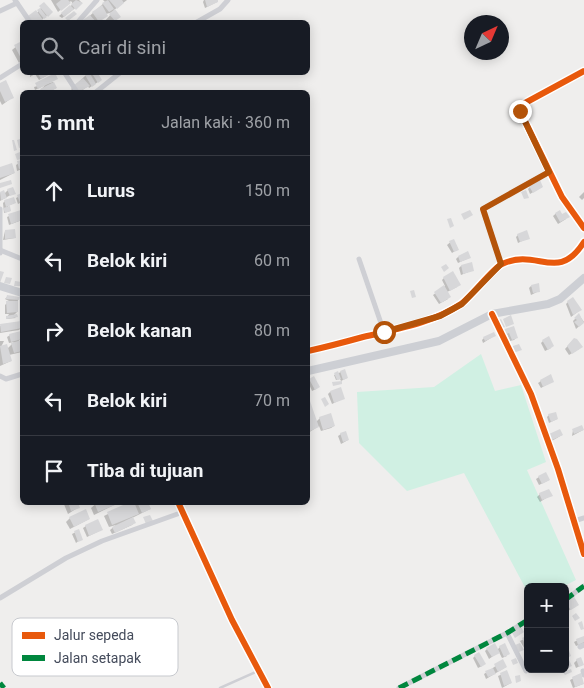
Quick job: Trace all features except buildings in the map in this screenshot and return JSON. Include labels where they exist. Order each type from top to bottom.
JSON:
[{"type":"main road","points":[[310,371],[425,346],[458,332],[479,319],[492,314],[548,304],[560,298],[583,281]]},
{"type":"main road","points":[[0,286],[20,292]]},
{"type":"street","points":[[80,20],[97,0]]},
{"type":"street","points":[[201,20],[220,9],[228,0]]},
{"type":"street","points":[[0,11],[17,2],[29,20]]},
{"type":"street","points":[[0,78],[20,65]]},
{"type":"street","points":[[584,71],[521,107],[522,117],[562,197],[584,228]]},
{"type":"street","points":[[66,75],[76,90]]},
{"type":"street","points":[[98,90],[117,75]]},
{"type":"street","points":[[501,264],[483,209],[549,172]]},
{"type":"street","points":[[0,209],[0,251],[20,258]]},
{"type":"street","points":[[310,350],[440,316],[462,304],[501,264],[526,259],[553,263],[566,262],[577,253],[584,242]]},
{"type":"street","points":[[359,259],[384,332]]},
{"type":"street","points":[[492,314],[531,394],[584,554]]},
{"type":"street","points":[[0,376],[6,379],[20,375]]},
{"type":"street","points":[[180,505],[258,671],[268,688]]},
{"type":"street","points":[[0,598],[66,558],[102,541],[183,512]]},
{"type":"street","points":[[574,521],[584,518]]},
{"type":"street","points":[[569,597],[584,586]]},
{"type":"street","points":[[399,688],[524,622]]},
{"type":"street","points":[[507,633],[524,667]]},
{"type":"lane","points":[[17,2],[23,0]]},
{"type":"lane","points":[[220,688],[258,671]]},
{"type":"green space","points":[[481,354],[495,391],[521,385],[546,462],[527,470],[576,580],[569,584],[524,583],[524,586],[464,473],[407,491],[359,443],[357,392],[434,387]]},
{"type":"marked path","points":[[569,597],[584,586]]},
{"type":"marked path","points":[[399,688],[524,622]]},
{"type":"marked path","points":[[0,683],[4,688]]},
{"type":"cycle path","points":[[584,71],[525,103],[520,111],[562,197],[584,228]]},
{"type":"cycle path","points":[[310,350],[401,328],[439,316],[461,304],[498,266],[515,260],[526,259],[556,263],[565,261],[584,242]]},
{"type":"cycle path","points":[[492,314],[531,394],[558,469],[584,554]]},
{"type":"cycle path","points":[[179,505],[232,620],[268,688]]},
{"type":"route","points":[[384,332],[440,316],[462,304],[478,290],[501,264],[483,213],[484,207],[549,172],[520,111]]}]
